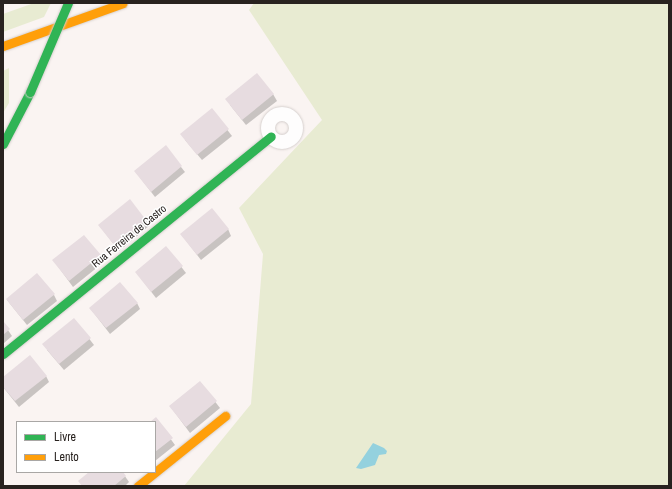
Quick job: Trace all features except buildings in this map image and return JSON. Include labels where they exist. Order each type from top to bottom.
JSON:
[{"type":"main road","points":[[3,144],[6,135],[30,92],[68,3]]},
{"type":"main road","points":[[3,46],[123,3]]},
{"type":"main road","name":"Rua Ferreira de Castro","points":[[3,354],[271,136]]},
{"type":"main road","points":[[156,472],[225,416]]},
{"type":"main road","points":[[138,486],[154,473]]},
{"type":"green space","points":[[34,3],[51,3],[44,17],[3,32],[3,14]]},
{"type":"green space","points":[[254,3],[669,3],[669,486],[184,486],[251,404],[263,254],[239,208],[322,120],[249,10]]},
{"type":"green space","points":[[9,68],[9,103],[3,113],[3,71]]},
{"type":"water","points":[[373,443],[384,448],[387,451],[386,454],[379,455],[375,465],[361,469],[356,468]]},
{"type":"traffic: fast","points":[[30,92],[68,3]]},
{"type":"traffic: fast","points":[[3,144],[30,92]]},
{"type":"traffic: fast","points":[[3,354],[271,136]]},
{"type":"traffic: slow","points":[[3,46],[123,3]]},
{"type":"traffic: slow","points":[[156,472],[225,416]]},
{"type":"traffic: slow","points":[[138,486],[154,473]]}]
